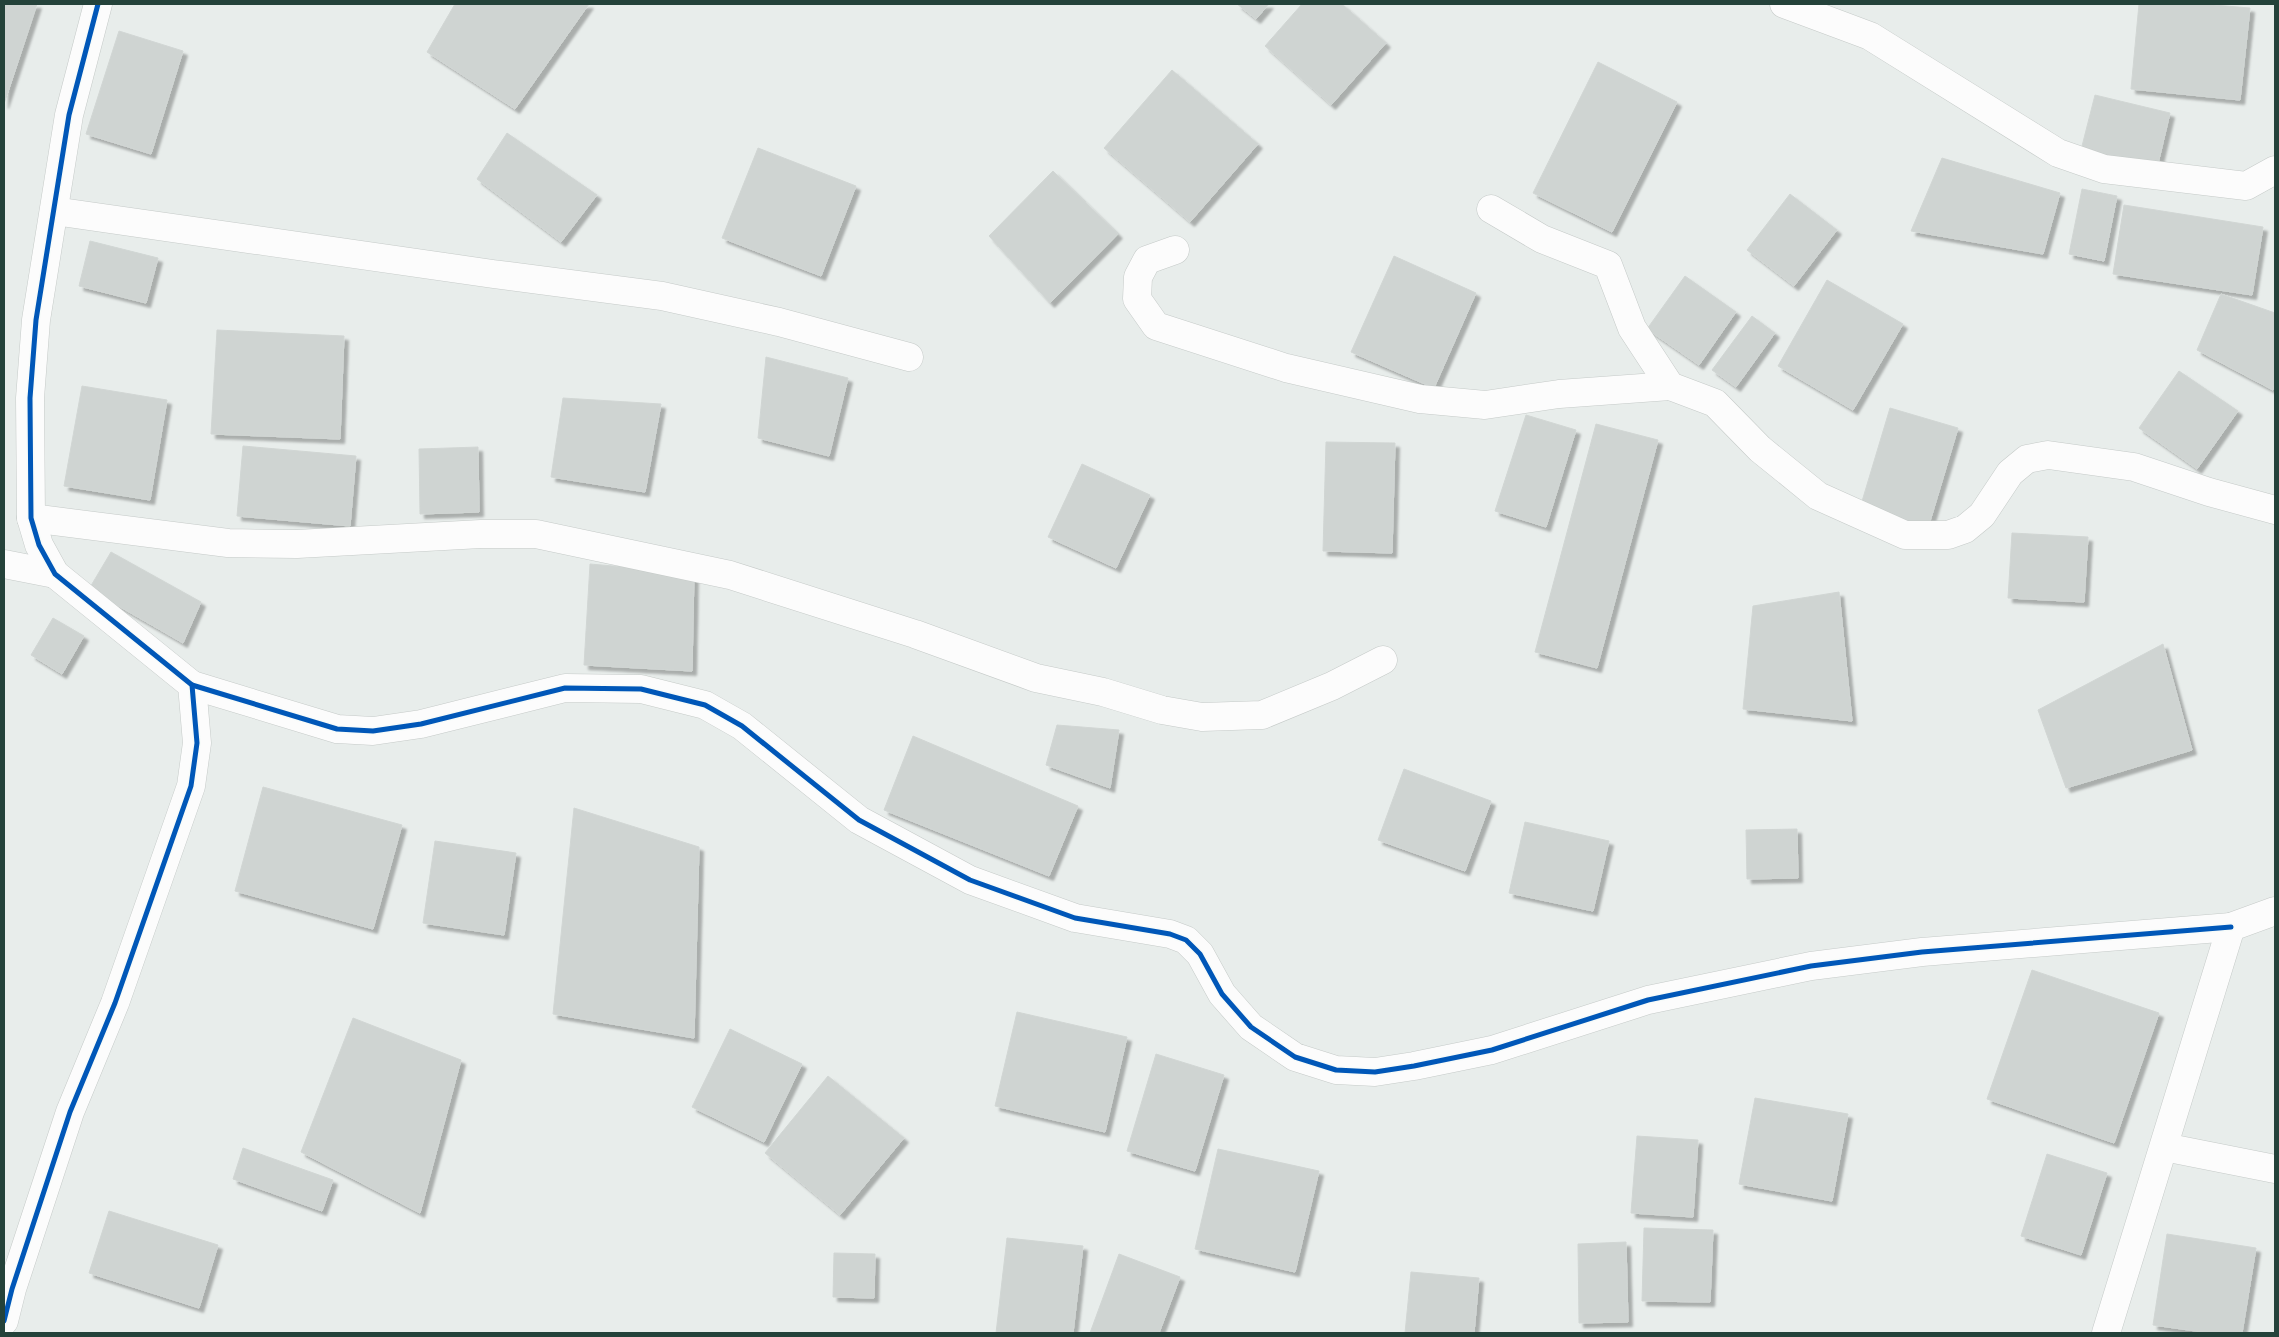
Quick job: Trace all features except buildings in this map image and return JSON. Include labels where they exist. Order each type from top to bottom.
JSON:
[{"type":"street","points":[[98,4],[69,114],[36,320],[30,398],[31,518],[39,545],[54,574],[192,685],[337,729],[373,731],[421,724],[565,688],[641,688],[705,705],[742,726],[859,820],[970,880],[1074,918],[1170,934],[1186,940],[1200,954],[1222,994],[1251,1027],[1295,1058],[1336,1070],[1375,1072],[1492,1050],[1648,1000],[1811,966],[1922,952],[2231,927],[2275,911]]},
{"type":"street","points":[[1784,4],[1870,36],[2058,153],[2104,170],[2246,186],[2275,170]]},
{"type":"street","points":[[1491,208],[1542,239],[1608,266],[1632,328],[1670,386]]},
{"type":"street","points":[[54,211],[493,274],[662,296],[779,322],[909,357]]},
{"type":"street","points":[[1175,250],[1147,260],[1138,277],[1137,299],[1156,326],[1286,368],[1420,399],[1485,405],[1559,394],[1670,386],[1715,403],[1760,449],[1818,496],[1905,535],[1948,535],[1965,529],[1982,515],[2010,473],[2027,459],[2048,455],[2134,467],[2209,492],[2275,510]]},
{"type":"street","points":[[31,518],[228,543],[297,544],[412,537],[536,534],[730,575],[896,628],[1036,678],[1103,692],[1162,710],[1202,717],[1262,715],[1332,686],[1383,660]]},
{"type":"street","points":[[4,564],[54,574]]},
{"type":"street","points":[[4,1321],[12,1289],[70,1112],[115,1003],[191,786],[196,743],[192,685]]},
{"type":"street","points":[[2106,1333],[2231,927]]},
{"type":"street","points":[[2164,1147],[2275,1169]]},
{"type":"cycle path","points":[[4,1321],[12,1289],[70,1112],[115,1003],[191,786],[197,743],[192,685],[55,574],[39,545],[31,518],[30,398],[36,320],[69,115],[98,4]]},
{"type":"cycle path","points":[[192,685],[337,729],[373,731],[421,724],[565,688],[641,689],[705,705],[742,726],[859,820],[970,880],[1075,918],[1170,934],[1186,940],[1200,954],[1222,994],[1251,1027],[1295,1057],[1336,1070],[1375,1072],[1492,1050],[1648,1000],[1811,966],[1922,952],[2231,927]]}]
